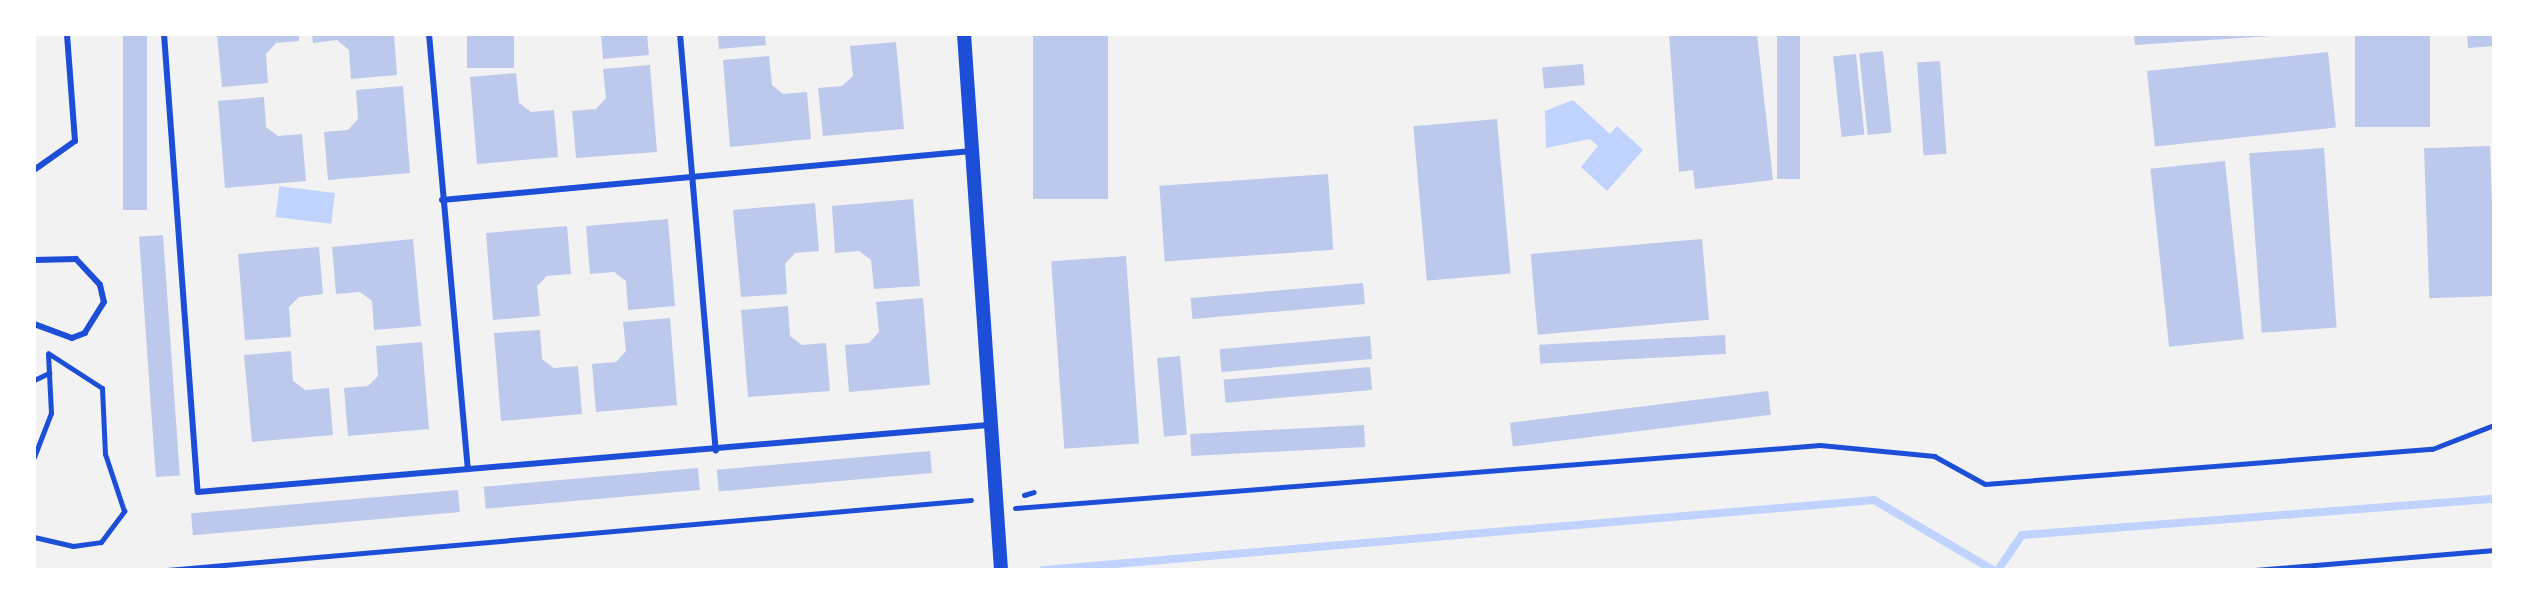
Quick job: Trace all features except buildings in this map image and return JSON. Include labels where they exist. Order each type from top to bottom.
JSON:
[{"type":"street","points":[[964,34],[988,425],[1001,570]]},
{"type":"lane","points":[[34,170],[75,141],[67,34]]},
{"type":"lane","points":[[164,34],[198,492],[988,425]]},
{"type":"lane","points":[[429,34],[468,469]]},
{"type":"lane","points":[[680,34],[716,450]]},
{"type":"lane","points":[[442,200],[973,151]]},
{"type":"lane","points":[[34,260],[76,259],[100,285],[104,302],[85,333],[72,338],[34,324]]},
{"type":"path","points":[[34,457],[51,413],[48,353],[102,388],[105,454],[124,511],[101,542],[73,546],[34,537]]},
{"type":"path","points":[[34,380],[49,373]]},
{"type":"path","points":[[996,516],[1820,445],[1934,456],[1985,484],[2432,449],[2494,425]]},
{"type":"path","points":[[1024,495],[1034,492]]},
{"type":"path","points":[[167,570],[971,500]]},
{"type":"path","points":[[2255,570],[2494,550]]},
{"type":"path","points":[[1814,570],[1862,570]]},
{"type":"water","points":[[1573,100],[1610,134],[1617,126],[1643,150],[1607,191],[1581,167],[1598,146],[1590,139],[1546,148],[1545,111]]},
{"type":"water","points":[[279,186],[335,193],[331,224],[276,217]]},
{"type":"waterway","points":[[1998,570],[2022,535],[2494,499]]},
{"type":"waterway","points":[[1043,570],[1874,500],[1993,570]]}]
